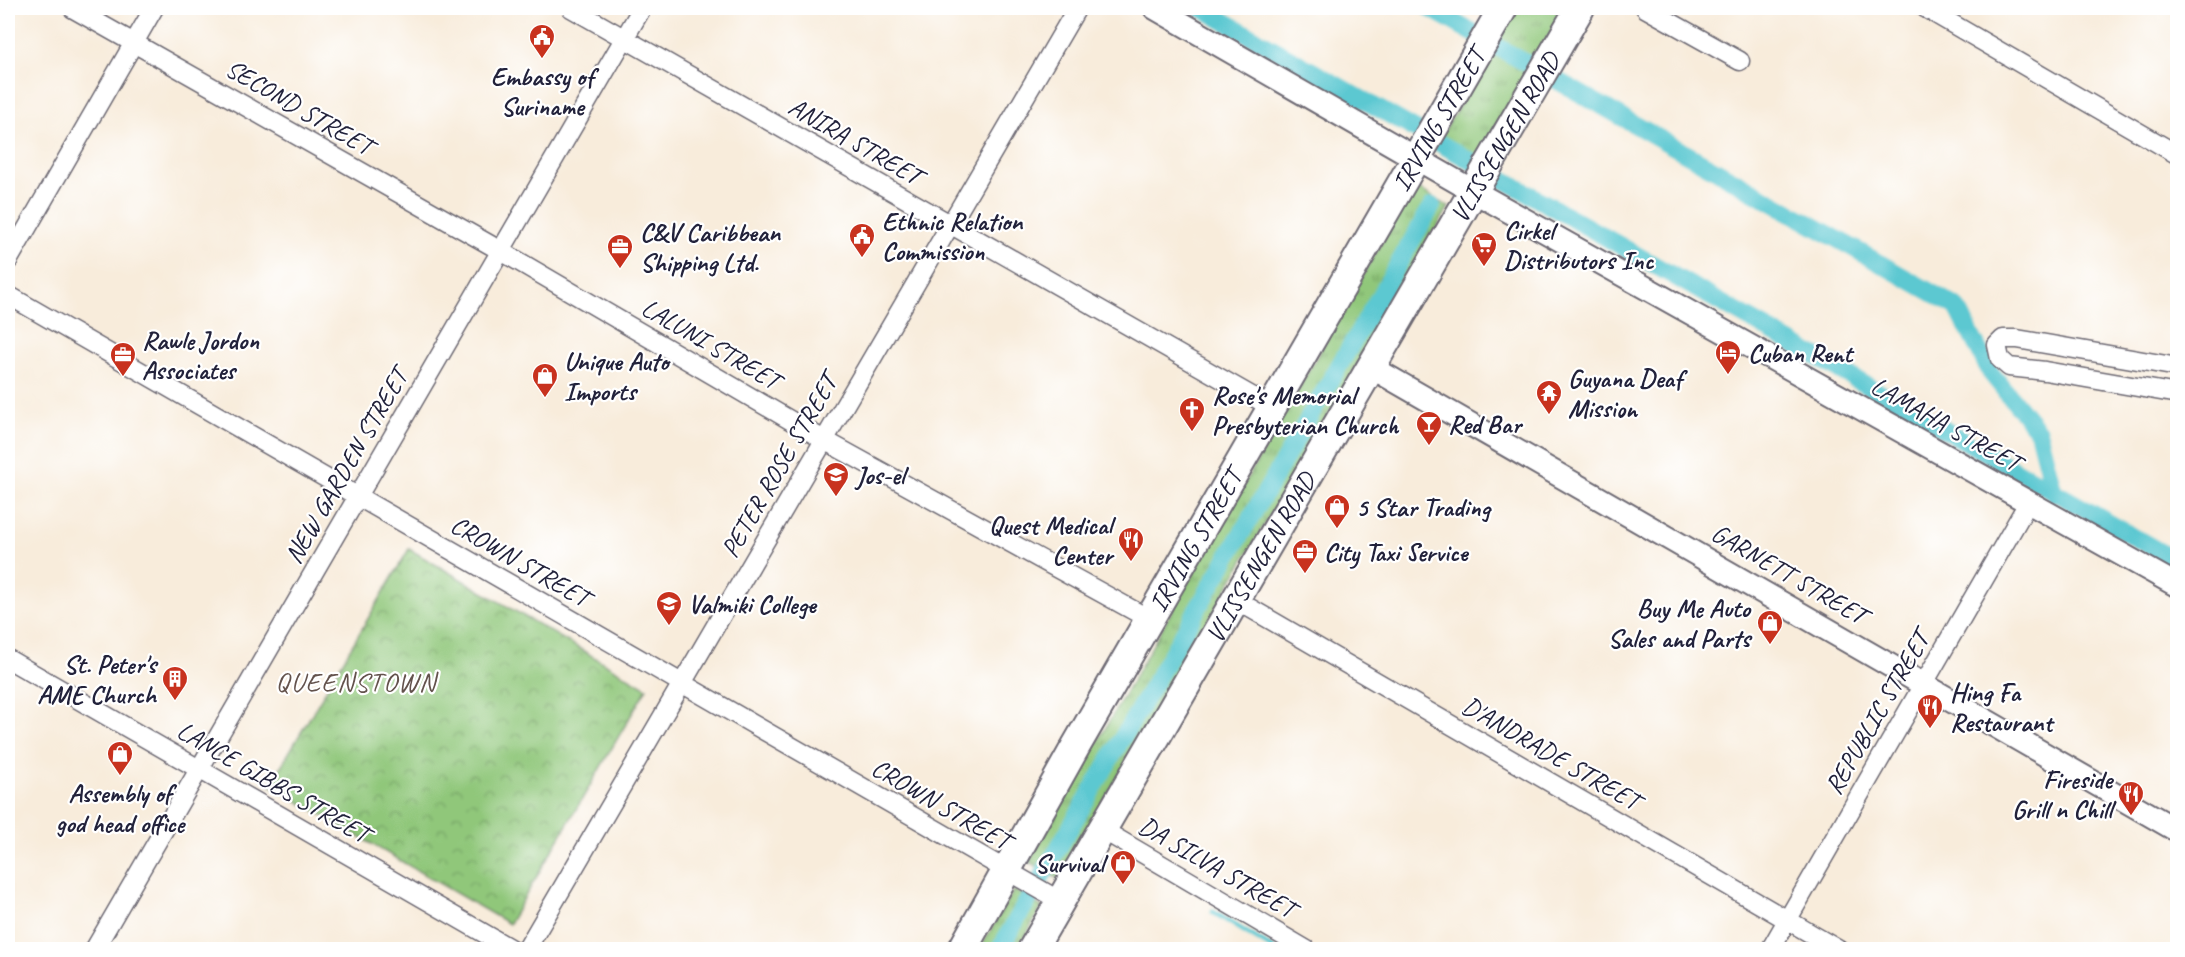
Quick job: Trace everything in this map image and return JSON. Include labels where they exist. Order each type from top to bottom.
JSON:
[{"type":"main road","name":"VLISSENGEN ROAD","points":[[1032,950],[1052,897],[1101,829],[1580,8]]},
{"type":"main road","name":"IRVING STREET","points":[[962,950],[1013,874],[1149,619],[1498,16]]},
{"type":"street","name":"SECOND STREET","points":[[72,8],[501,251]]},
{"type":"street","points":[[8,261],[154,8]]},
{"type":"street","name":"ANIRA STREET","points":[[571,8],[1271,407]]},
{"type":"street","name":"NEW GARDEN STREET","points":[[94,950],[642,8]]},
{"type":"street","name":"PETER ROSE STREET","points":[[526,950],[1077,8]]},
{"type":"street","name":"LAMAHA STREET","points":[[1155,8],[1424,144],[1473,191],[2178,586]]},
{"type":"street","points":[[1645,8],[1740,61]]},
{"type":"street","points":[[1925,8],[2178,155]]},
{"type":"street","name":"LALUNI STREET","points":[[501,251],[824,440],[1149,619]]},
{"type":"street","name":"CROWN STREET","points":[[8,295],[1052,897]]},
{"type":"street","points":[[2178,367],[2017,339],[2003,339],[1997,345],[2000,359],[2009,367],[2178,394]]},
{"type":"street","name":"GARNETT STREET","points":[[1371,367],[2178,831]]},
{"type":"street","name":"REPUBLIC STREET","points":[[1770,950],[2028,503]]},
{"type":"street","name":"D'ANDRADE STREET","points":[[1236,600],[1839,950]]},
{"type":"street","name":"LANCE GIBBS STREET","points":[[8,659],[513,950]]},
{"type":"street","name":"DA SILVA STREET","points":[[1101,829],[1307,950]]},
{"type":"green space","points":[[1518,8],[1565,8],[1471,168],[1435,146]]},
{"type":"green space","points":[[1414,186],[1449,207],[1058,879],[1029,862]]},
{"type":"green space","points":[[409,549],[647,688],[509,924],[270,785]]},
{"type":"green space","points":[[1014,890],[1042,907],[1018,949],[979,950]]},
{"type":"waterway","points":[[1201,8],[2178,562]]},
{"type":"waterway","points":[[1429,8],[1957,307],[1990,372],[2038,431],[2054,493]]},
{"type":"waterway","points":[[999,950],[1432,206]]},
{"type":"waterway","points":[[1213,912],[1275,950]]},
{"type":"place","name":"Embassy of Suriname","points":[[542,60]]},
{"type":"place","name":"Ethnic Relation Commission","points":[[862,259]]},
{"type":"place","name":"Cirkel Distributors Inc","points":[[1484,268]]},
{"type":"place","name":"C&V Caribbean Shipping Ltd.","points":[[620,270]]},
{"type":"place","name":"Cuban Rent","points":[[1728,376]]},
{"type":"place","name":"Rawle Jordon Associates","points":[[123,378]]},
{"type":"place","name":"Unique Auto Imports","points":[[545,399]]},
{"type":"place","name":"Guyana Deaf Mission","points":[[1549,416]]},
{"type":"place","name":"Rose's Memorial Presbyterian Church","points":[[1192,433]]},
{"type":"place","name":"Red Bar","points":[[1429,447]]},
{"type":"place","name":"Jos-el","points":[[836,498]]},
{"type":"place","name":"5 Star Trading","points":[[1337,530]]},
{"type":"place","name":"Quest Medical Center","points":[[1131,563]]},
{"type":"place","name":"City Taxi Service","points":[[1305,575]]},
{"type":"place","name":"Valmiki College","points":[[669,627]]},
{"type":"place","name":"Buy Me Auto Sales and Parts","points":[[1770,646]]},
{"type":"place","name":"St. Peter's AME Church","points":[[175,702]]},
{"type":"place","name":"Hing Fa Restaurant","points":[[1930,730]]},
{"type":"place","name":"Assembly of god head office","points":[[120,777]]},
{"type":"place","name":"Fireside Grill n Chill","points":[[2131,817]]},
{"type":"place","name":"Survival","points":[[1123,886]]},
{"type":"district","name":"QUEENSTOWN","points":[[356,682]]}]
